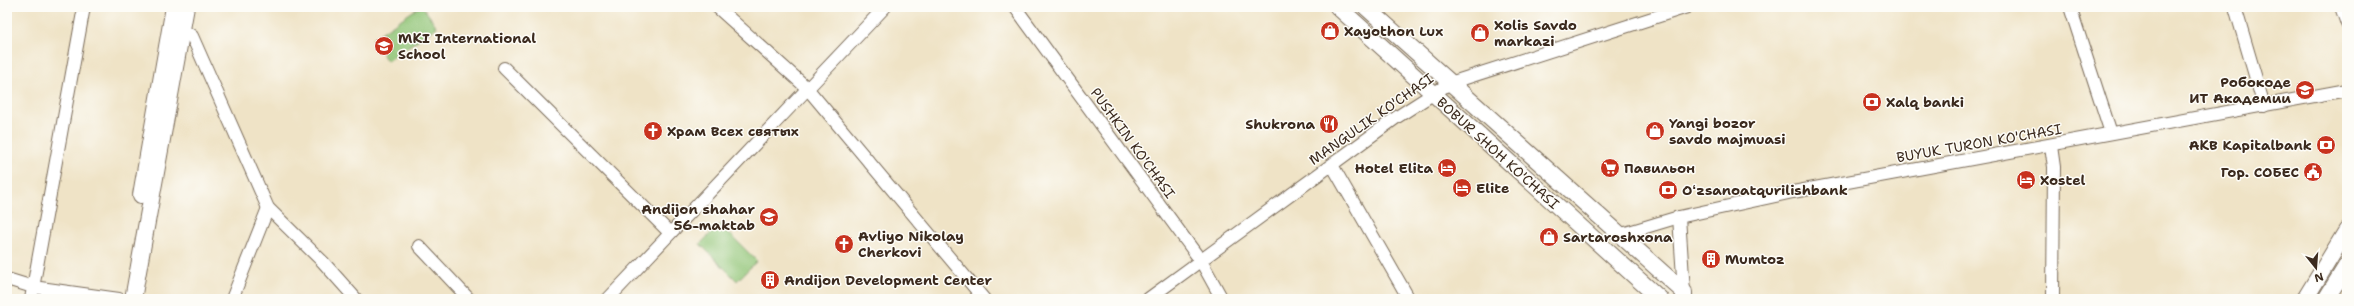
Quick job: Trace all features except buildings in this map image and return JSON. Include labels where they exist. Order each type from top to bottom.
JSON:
[{"type":"main road","points":[[123,299],[174,7]]},
{"type":"main road","points":[[133,299],[186,7]]},
{"type":"main road","name":"BOBUR SHOH KO'CHASI","points":[[1338,7],[1660,299]]},
{"type":"main road","name":"BOBUR SHOH KO'CHASI","points":[[1366,7],[1619,235],[1684,296]]},
{"type":"main road","points":[[2305,299],[2347,230]]},
{"type":"main road","points":[[2326,299],[2347,265]]},
{"type":"street","points":[[32,293],[84,7]]},
{"type":"street","points":[[717,7],[807,88],[984,299]]},
{"type":"street","points":[[608,299],[885,7]]},
{"type":"street","name":"PUSHKIN KO'CHASI","points":[[1015,7],[1201,261],[1222,299]]},
{"type":"street","name":"MANGULIK KO'CHASI","points":[[1148,299],[1432,93],[1450,83],[1670,9],[1687,7]]},
{"type":"street","points":[[2070,7],[2111,133]]},
{"type":"street","points":[[2235,7],[2264,106]]},
{"type":"street","points":[[2341,7],[2347,24]]},
{"type":"street","points":[[183,30],[192,36],[268,208],[323,262],[356,299]]},
{"type":"street","points":[[504,68],[670,233]]},
{"type":"street","name":"BUYUK TURON KO'CHASI","points":[[1619,235],[1679,217],[1826,186],[2051,146],[2111,133],[2347,90]]},
{"type":"street","points":[[2051,146],[2054,167],[2053,299]]},
{"type":"street","points":[[1332,165],[1409,299]]},
{"type":"street","points":[[232,299],[268,208]]},
{"type":"street","points":[[1679,217],[1684,296]]},
{"type":"street","points":[[419,246],[468,299]]},
{"type":"street","points":[[7,278],[32,293],[119,299]]},
{"type":"green space","points":[[419,7],[423,7],[437,27],[387,61],[372,39]]},
{"type":"green space","points":[[720,224],[757,261],[737,281],[700,244]]},
{"type":"place","name":"Xayothon Lux","points":[[1330,31]]},
{"type":"place","name":"Xolis Savdo markazi","points":[[1480,33]]},
{"type":"place","name":"MKI International School","points":[[384,46]]},
{"type":"place","name":"Робокоде ИТ Академии","points":[[2305,90]]},
{"type":"place","name":"Xalq banki","points":[[1872,102]]},
{"type":"place","name":"Shukrona","points":[[1329,124]]},
{"type":"place","name":"Храм Всех святых","points":[[653,131]]},
{"type":"place","name":"Yangi bozor savdo majmuasi","points":[[1655,131]]},
{"type":"place","name":"AKB Kapitalbank","points":[[2326,145]]},
{"type":"place","name":"Hotel Elita","points":[[1447,168]]},
{"type":"place","name":"Павильон","points":[[1610,168]]},
{"type":"place","name":"Гор. СОБЕС","points":[[2313,172]]},
{"type":"place","name":"Xostel","points":[[2026,180]]},
{"type":"place","name":"Elite","points":[[1462,188]]},
{"type":"place","name":"Oʻzsanoatqurilishbank","points":[[1668,190]]},
{"type":"place","name":"Andijon shahar 56-maktab","points":[[769,217]]},
{"type":"place","name":"Sartaroshxona","points":[[1549,237]]},
{"type":"place","name":"Avliyo Nikolay Cherkovi","points":[[844,244]]},
{"type":"place","name":"Mumtoz","points":[[1711,259]]},
{"type":"place","name":"Andijon Development Center","points":[[770,280]]}]
